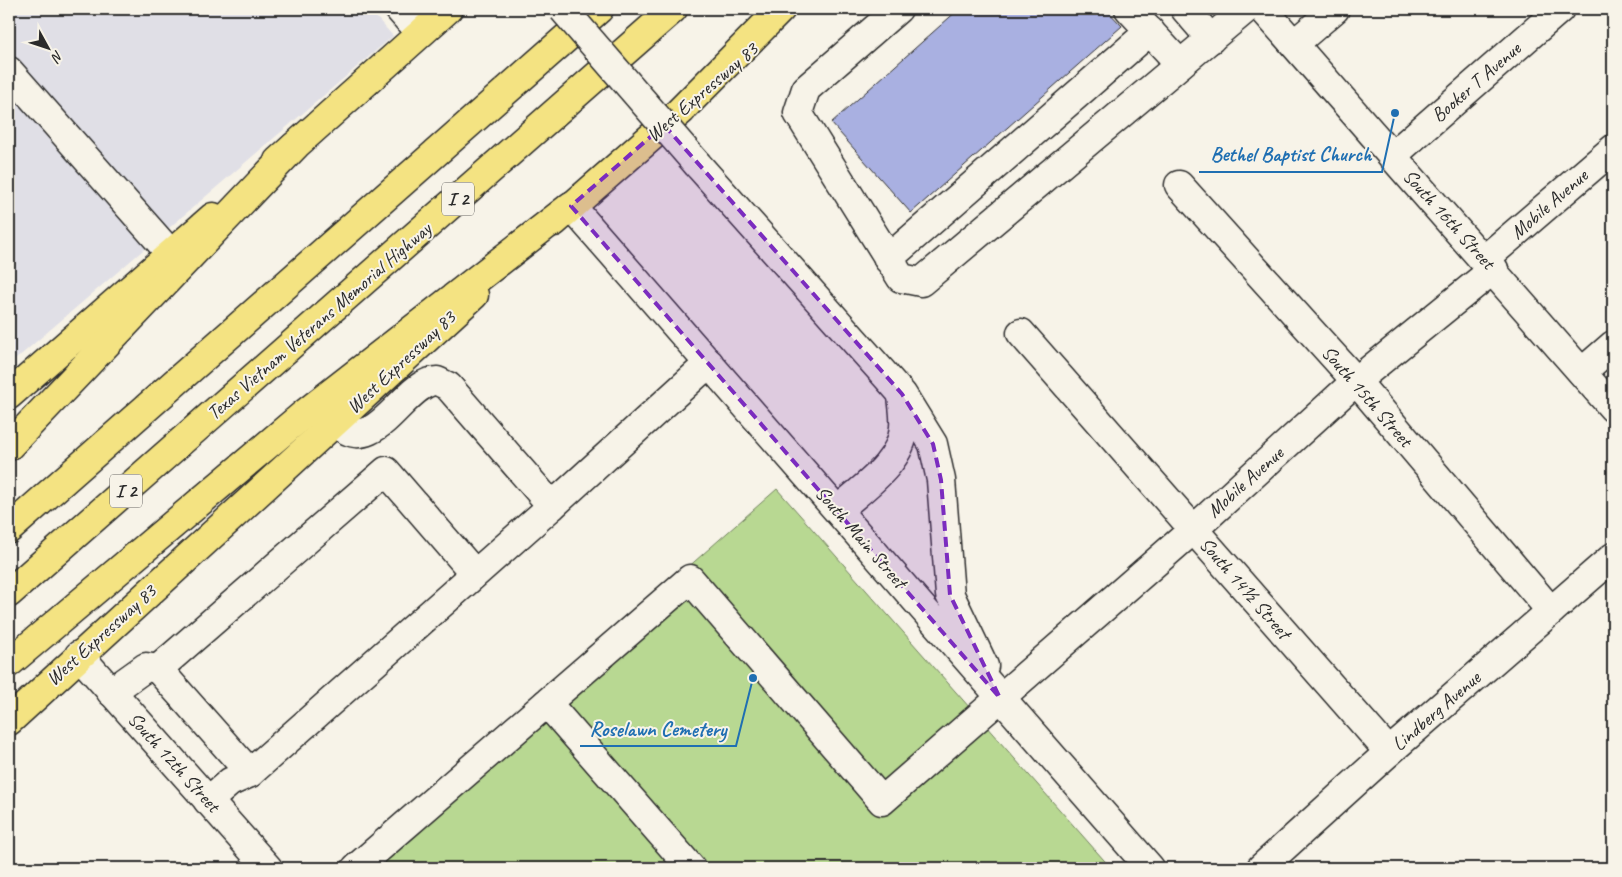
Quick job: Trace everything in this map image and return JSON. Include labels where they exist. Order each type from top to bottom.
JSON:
[{"type":"main road","points":[[9,395],[295,146],[448,9]]},
{"type":"main road","name":"I 2","points":[[9,529],[598,9]]},
{"type":"main road","name":"Texas Vietnam Veterans Memorial Highway","points":[[9,593],[673,9]]},
{"type":"main road","points":[[679,112],[781,9]]},
{"type":"main road","name":"West Expressway 83","points":[[9,720],[571,206],[797,9]]},
{"type":"main road","points":[[9,446],[295,146]]},
{"type":"main road","points":[[9,662],[304,414],[571,206]]},
{"type":"street","points":[[399,9],[420,33]]},
{"type":"street","points":[[563,9],[902,394],[932,444],[939,471],[950,595],[1000,698]]},
{"type":"street","points":[[898,9],[806,89],[798,113],[900,278],[921,282],[1246,9]]},
{"type":"street","points":[[1129,9],[1180,64]]},
{"type":"street","points":[[1185,9],[1210,39]]},
{"type":"street","name":"South 16th Street","points":[[1263,9],[1489,264],[1613,408]]},
{"type":"street","points":[[1294,44],[1335,9]]},
{"type":"street","name":"Booker T Avenue","points":[[1392,156],[1560,9]]},
{"type":"street","points":[[888,259],[1150,31]]},
{"type":"street","points":[[9,71],[164,260]]},
{"type":"street","points":[[9,98],[164,260]]},
{"type":"street","name":"Mobile Avenue","points":[[547,703],[690,579],[882,801],[1194,529],[1356,381],[1489,264],[1613,149]]},
{"type":"street","name":"South 15th Street","points":[[1179,185],[1356,381],[1551,611]]},
{"type":"street","name":"South Main Street","points":[[571,206],[1150,868]]},
{"type":"street","name":"South 14½ Street","points":[[1021,334],[1389,752]]},
{"type":"street","points":[[1582,372],[1613,345]]},
{"type":"street","points":[[208,800],[230,782],[250,773],[552,506],[709,363]]},
{"type":"street","points":[[336,422],[345,431],[357,434],[381,423],[424,385],[437,381],[448,386],[552,506]]},
{"type":"street","points":[[838,510],[887,464],[899,448],[904,427],[902,394]]},
{"type":"street","points":[[158,669],[386,471],[475,574]]},
{"type":"street","name":"Lindberg Avenue","points":[[1261,868],[1389,752],[1613,557]]},
{"type":"street","name":"South 12th Street","points":[[79,655],[268,868]]},
{"type":"street","points":[[111,692],[146,667],[158,669],[250,773]]},
{"type":"street","points":[[356,868],[547,703],[691,868]]},
{"type":"highlighted area","points":[[664,125],[902,394],[933,444],[941,480],[950,595],[1000,698],[838,510],[571,206]]},
{"type":"shaded area","points":[[9,9],[369,9],[393,36],[9,365]]},
{"type":"green space","points":[[777,489],[1111,868],[346,868]]},
{"type":"building","points":[[959,9],[1106,9],[1122,26],[911,213],[831,123]]},
{"type":"place","name":"Bethel Baptist Church","points":[[1395,113]]},
{"type":"place","name":"Roselawn Cemetery","points":[[753,678]]}]
